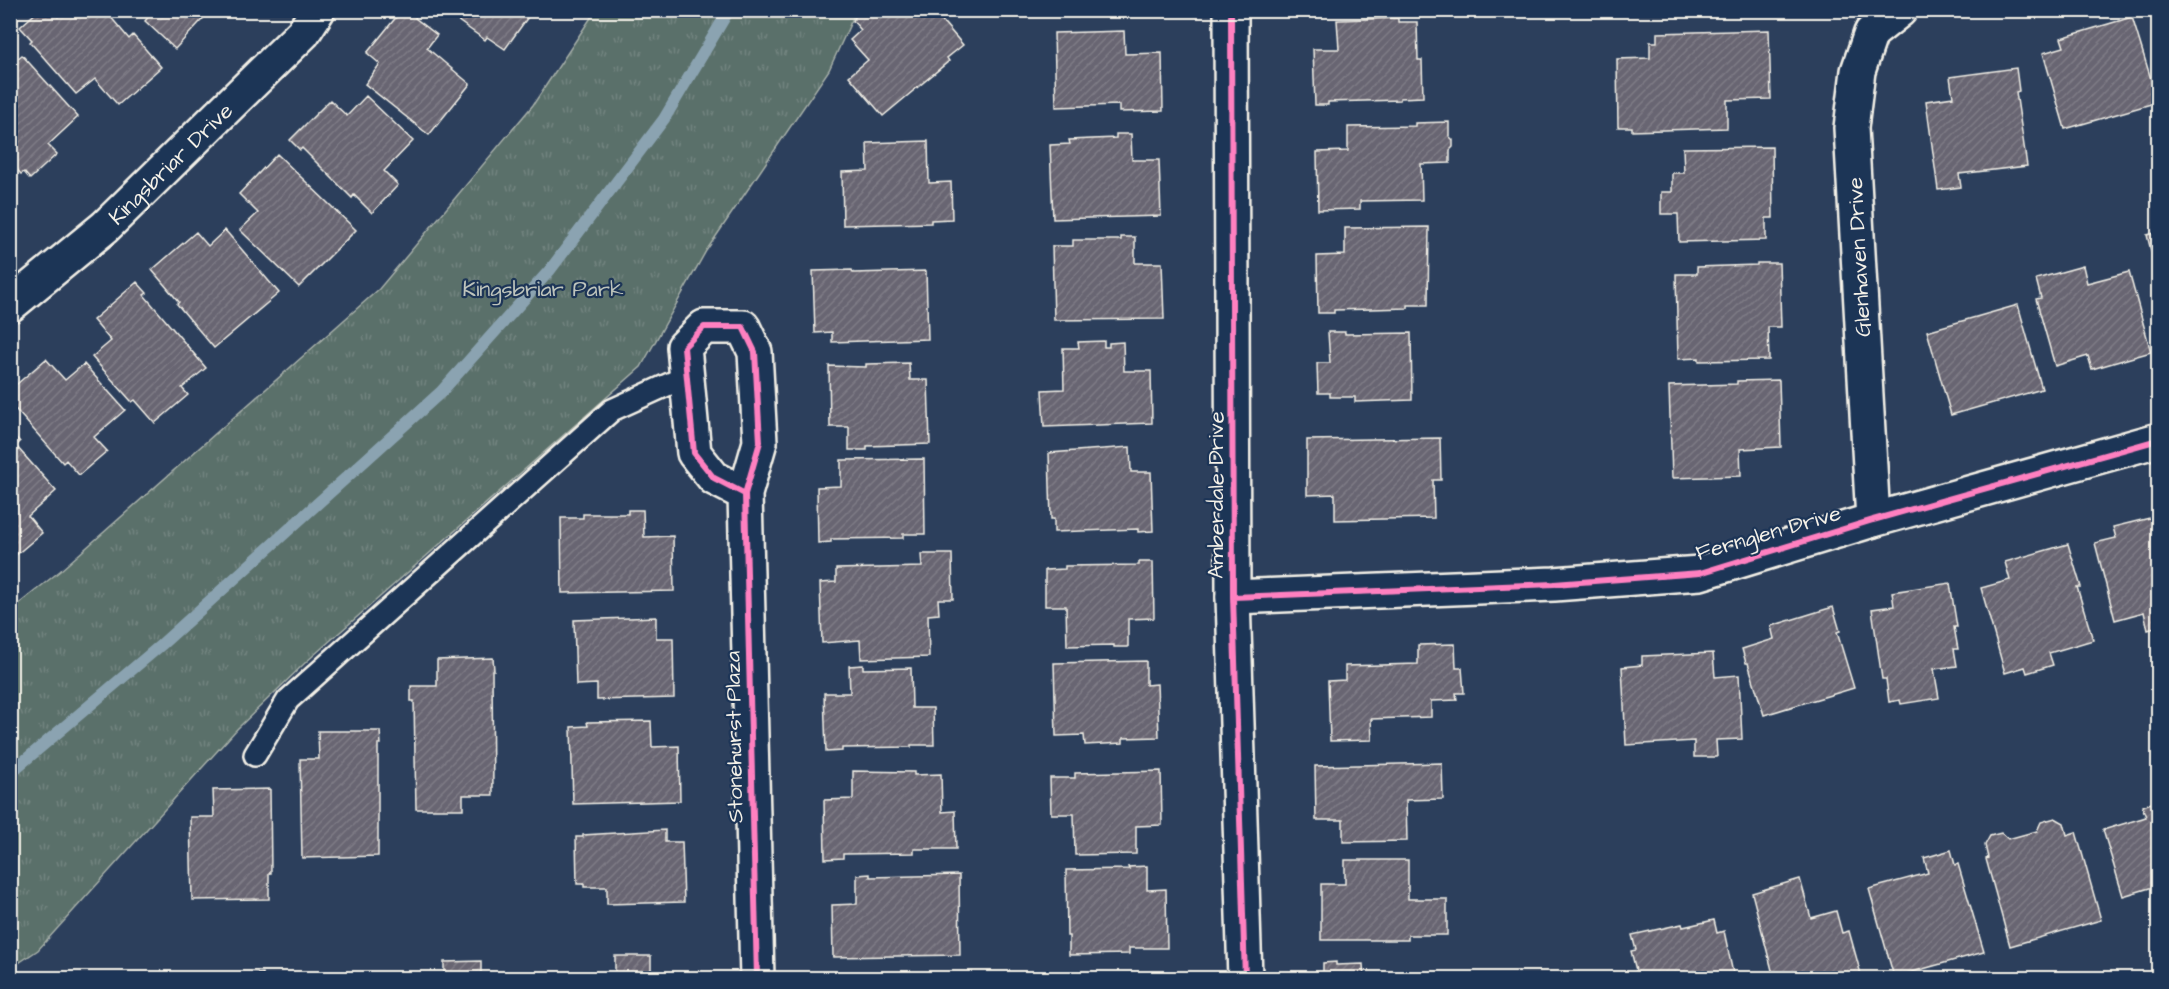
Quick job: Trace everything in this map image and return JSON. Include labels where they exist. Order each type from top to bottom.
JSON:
[{"type":"street","name":"Kingsbriar Drive","points":[[10,305],[105,226],[303,33],[318,10]]},
{"type":"street","name":"Amberdale Drive","points":[[1231,10],[1233,597],[1245,978]]},
{"type":"street","name":"Glenhaven Drive","points":[[1873,520],[1851,128],[1858,71],[1871,33],[1900,10]]},
{"type":"street","name":"Stonehurst Plaza","points":[[745,494],[714,478],[694,453],[684,347],[704,327],[743,327],[755,352],[760,442],[745,494],[757,978]]},
{"type":"street","name":"Fernglen Drive","points":[[1233,597],[1554,584],[1700,573],[1873,520],[2158,440]]},
{"type":"lane","points":[[255,755],[288,700],[612,410],[687,376]]},
{"type":"green space","name":"Kingsbriar Park","points":[[596,10],[856,11],[829,70],[706,251],[641,367],[306,662],[237,729],[38,950],[11,968],[11,610],[60,571],[379,289],[533,105]]},
{"type":"building","points":[[39,10],[53,10],[58,17],[66,10],[105,10],[129,39],[133,35],[161,67],[118,105],[95,79],[76,94],[30,42],[32,40],[20,27]]},
{"type":"building","points":[[154,10],[211,10],[175,49],[145,21]]},
{"type":"building","points":[[402,10],[410,10],[416,16],[415,18],[437,35],[427,48],[470,84],[429,135],[365,84],[380,64],[367,53]]},
{"type":"building","points":[[443,10],[533,10],[505,49],[487,37],[485,40]]},
{"type":"building","points":[[859,10],[943,10],[944,13],[939,17],[963,45],[947,58],[949,61],[883,116],[849,76],[868,60],[850,40],[861,30],[853,21]]},
{"type":"building","points":[[2132,17],[2158,102],[2065,129],[2043,53],[2064,47],[2061,38]]},
{"type":"building","points":[[1398,18],[1398,22],[1417,22],[1418,60],[1422,60],[1423,97],[1328,102],[1328,105],[1315,105],[1313,49],[1339,49],[1337,20]]},
{"type":"building","points":[[1769,30],[1771,99],[1727,100],[1727,128],[1632,131],[1632,127],[1618,127],[1617,59],[1650,58],[1650,42],[1657,42],[1657,33]]},
{"type":"building","points":[[1124,31],[1125,54],[1162,53],[1163,111],[1119,112],[1119,105],[1056,107],[1054,33]]},
{"type":"building","points":[[22,55],[78,117],[48,145],[57,154],[30,179],[24,172],[21,174],[10,162],[10,144],[13,142],[10,139],[10,65]]},
{"type":"building","points":[[2016,68],[2019,91],[2016,92],[2027,166],[1959,174],[1961,187],[1938,190],[1926,101],[1953,97],[1950,77]]},
{"type":"building","points":[[366,96],[413,141],[384,171],[398,185],[372,213],[354,195],[352,198],[302,148],[300,150],[290,140],[330,100],[347,116]]},
{"type":"building","points":[[1449,122],[1449,136],[1453,140],[1450,163],[1421,164],[1422,200],[1360,201],[1360,209],[1318,210],[1317,152],[1348,151],[1348,127],[1415,126],[1415,123]]},
{"type":"building","points":[[1116,134],[1131,134],[1132,160],[1159,160],[1161,216],[1053,219],[1050,145],[1070,144],[1069,140],[1116,138]]},
{"type":"building","points":[[928,141],[929,183],[951,182],[952,219],[931,220],[931,223],[843,225],[842,172],[868,171],[867,143]]},
{"type":"building","points":[[1772,147],[1773,218],[1766,218],[1766,240],[1679,242],[1678,214],[1661,214],[1661,192],[1672,192],[1672,173],[1684,173],[1683,148]]},
{"type":"building","points":[[277,154],[356,230],[299,287],[240,230],[258,213],[239,194]]},
{"type":"building","points":[[1429,227],[1428,305],[1408,305],[1408,308],[1334,310],[1334,313],[1318,313],[1317,256],[1345,255],[1345,228]]},
{"type":"building","points":[[225,230],[279,293],[214,348],[152,270],[196,232],[208,246]]},
{"type":"building","points":[[2158,232],[2158,278],[2147,235]]},
{"type":"building","points":[[1121,237],[1135,237],[1135,263],[1162,263],[1164,319],[1054,320],[1052,246],[1073,246],[1073,240],[1121,240]]},
{"type":"building","points":[[1757,263],[1779,263],[1781,327],[1768,327],[1769,360],[1678,359],[1676,274],[1697,274],[1697,267],[1757,265]]},
{"type":"building","points":[[2083,266],[2087,283],[2129,272],[2151,352],[2092,369],[2088,356],[2055,366],[2036,299],[2041,298],[2036,279]]},
{"type":"building","points":[[852,270],[853,273],[926,271],[928,339],[832,342],[832,332],[815,333],[813,271]]},
{"type":"building","points":[[137,282],[147,293],[144,295],[206,368],[182,388],[188,395],[155,423],[135,400],[132,402],[92,357],[111,341],[93,320]]},
{"type":"building","points":[[2018,305],[2042,389],[1951,415],[1927,331]]},
{"type":"building","points":[[1328,332],[1411,333],[1412,400],[1355,402],[1355,397],[1330,397],[1330,393],[1318,393],[1317,363],[1330,363]]},
{"type":"building","points":[[1104,341],[1104,347],[1109,347],[1109,343],[1123,342],[1124,371],[1151,371],[1152,423],[1044,427],[1042,390],[1064,389],[1063,348],[1079,348],[1078,342]]},
{"type":"building","points":[[46,359],[65,380],[84,364],[125,410],[94,437],[107,451],[79,475],[66,460],[63,463],[10,403],[10,390]]},
{"type":"building","points":[[909,363],[910,380],[928,380],[930,444],[867,446],[867,450],[849,450],[849,427],[830,427],[829,366],[866,367],[866,364]]},
{"type":"building","points":[[1779,380],[1781,447],[1740,449],[1741,476],[1672,478],[1669,386]]},
{"type":"building","points":[[10,431],[20,442],[16,446],[56,491],[28,516],[42,533],[16,555],[10,549]]},
{"type":"building","points":[[1440,438],[1441,480],[1433,480],[1434,518],[1335,520],[1335,494],[1307,495],[1307,440]]},
{"type":"building","points":[[1130,447],[1131,472],[1151,472],[1153,531],[1138,532],[1138,529],[1054,532],[1054,519],[1051,519],[1049,453]]},
{"type":"building","points":[[924,459],[925,534],[903,534],[903,538],[831,539],[831,542],[818,543],[817,487],[841,486],[841,460]]},
{"type":"building","points":[[628,510],[643,510],[644,537],[673,536],[674,591],[562,593],[561,518],[583,518],[583,514],[628,514]]},
{"type":"building","points":[[2158,516],[2158,627],[2148,630],[2144,612],[2115,620],[2095,543],[2116,538],[2113,527]]},
{"type":"building","points":[[2068,544],[2081,587],[2077,587],[2093,640],[2049,653],[2053,665],[2027,673],[2025,667],[2005,673],[1981,588],[2010,580],[2005,562]]},
{"type":"building","points":[[921,554],[952,554],[953,599],[938,599],[939,614],[928,615],[929,657],[861,659],[860,640],[822,643],[820,583],[836,582],[836,569],[922,567]]},
{"type":"building","points":[[1139,562],[1153,562],[1154,618],[1128,619],[1128,647],[1067,646],[1066,606],[1045,606],[1045,570],[1065,569],[1065,566],[1139,565]]},
{"type":"building","points":[[1950,583],[1957,627],[1954,627],[1958,649],[1954,649],[1957,666],[1934,669],[1939,698],[1901,704],[1900,700],[1889,702],[1886,679],[1882,679],[1872,609],[1894,606],[1892,592]]},
{"type":"building","points":[[1833,607],[1840,631],[1837,632],[1854,688],[1764,715],[1742,649],[1774,639],[1771,626]]},
{"type":"building","points":[[656,617],[656,638],[673,638],[674,698],[597,700],[597,684],[576,685],[574,620]]},
{"type":"building","points":[[1455,644],[1456,668],[1462,668],[1464,693],[1456,693],[1457,700],[1431,701],[1431,717],[1371,719],[1372,740],[1330,741],[1328,681],[1345,680],[1345,666],[1418,664],[1418,645]]},
{"type":"building","points":[[1713,653],[1715,677],[1739,675],[1742,739],[1716,740],[1717,757],[1694,757],[1694,741],[1626,745],[1622,667],[1642,665],[1642,656]]},
{"type":"building","points":[[493,658],[493,795],[463,795],[463,809],[416,809],[414,701],[411,701],[411,686],[437,686],[437,660]]},
{"type":"building","points":[[1146,661],[1146,685],[1157,684],[1159,737],[1123,738],[1123,743],[1085,745],[1084,735],[1056,736],[1054,663]]},
{"type":"building","points":[[863,665],[863,669],[911,668],[912,708],[933,708],[934,745],[842,748],[842,751],[826,752],[824,693],[850,693],[849,666]]},
{"type":"building","points":[[651,721],[652,747],[679,746],[680,801],[573,804],[571,727],[588,726],[587,722]]},
{"type":"building","points":[[318,731],[380,731],[378,856],[302,858],[300,759],[319,759]]},
{"type":"building","points":[[1442,763],[1443,799],[1406,800],[1407,841],[1343,842],[1343,820],[1316,820],[1315,766]]},
{"type":"building","points":[[853,771],[914,772],[914,775],[941,774],[942,812],[955,811],[956,849],[914,849],[914,853],[843,854],[843,858],[825,859],[824,800],[853,799]]},
{"type":"building","points":[[1161,771],[1162,825],[1136,826],[1136,854],[1075,855],[1074,814],[1051,814],[1050,778],[1075,778],[1075,773]]},
{"type":"building","points":[[270,789],[269,899],[192,900],[190,817],[214,817],[213,790]]},
{"type":"building","points":[[2158,801],[2158,899],[2156,900],[2153,887],[2123,896],[2103,830],[2146,817],[2142,806]]},
{"type":"building","points":[[2055,818],[2064,823],[2067,835],[2076,832],[2101,920],[2010,946],[1986,859],[1988,858],[1985,845],[1990,836],[2001,833],[2008,839],[2037,831],[2041,822]]},
{"type":"building","points":[[665,830],[665,842],[682,842],[684,902],[607,904],[607,887],[584,887],[584,884],[577,884],[576,837]]},
{"type":"building","points":[[1951,850],[1955,865],[1958,864],[1984,952],[1894,977],[1869,889],[1928,873],[1924,858]]},
{"type":"building","points":[[1345,860],[1408,860],[1408,899],[1447,899],[1447,935],[1408,935],[1408,940],[1321,940],[1321,884],[1345,884]]},
{"type":"building","points":[[1147,866],[1147,890],[1166,889],[1167,948],[1129,948],[1129,954],[1069,955],[1066,870],[1129,869],[1128,867]]},
{"type":"building","points":[[870,874],[870,877],[959,875],[960,955],[833,957],[832,905],[857,904],[857,875]]},
{"type":"building","points":[[1800,879],[1811,918],[1836,911],[1842,933],[1849,931],[1862,978],[1774,978],[1752,893]]},
{"type":"building","points":[[1714,920],[1717,933],[1724,931],[1734,978],[1638,978],[1631,951],[1636,950],[1632,935],[1682,924],[1683,927]]},
{"type":"building","points":[[615,956],[651,956],[651,977],[692,978],[615,978]]},
{"type":"building","points":[[481,961],[481,978],[444,978],[444,962]]},
{"type":"building","points":[[1336,962],[1336,965],[1363,964],[1364,978],[1323,978],[1323,963]]},
{"type":"building","points":[[562,972],[562,978],[508,978],[508,973]]},
{"type":"building","points":[[263,973],[263,978],[223,978],[223,976]]},
{"type":"building","points":[[1171,973],[1171,978],[1105,978],[1105,974]]},
{"type":"waterway","points":[[10,773],[161,645],[441,392],[550,270],[664,119],[729,10]]},
{"type":"cycle path","points":[[1231,10],[1233,597],[1245,978]]},
{"type":"cycle path","points":[[745,494],[714,478],[694,453],[684,347],[704,327],[743,327],[755,352],[760,442],[745,494],[757,978]]},
{"type":"cycle path","points":[[1233,597],[1554,584],[1700,573],[1873,520],[2158,440]]}]
